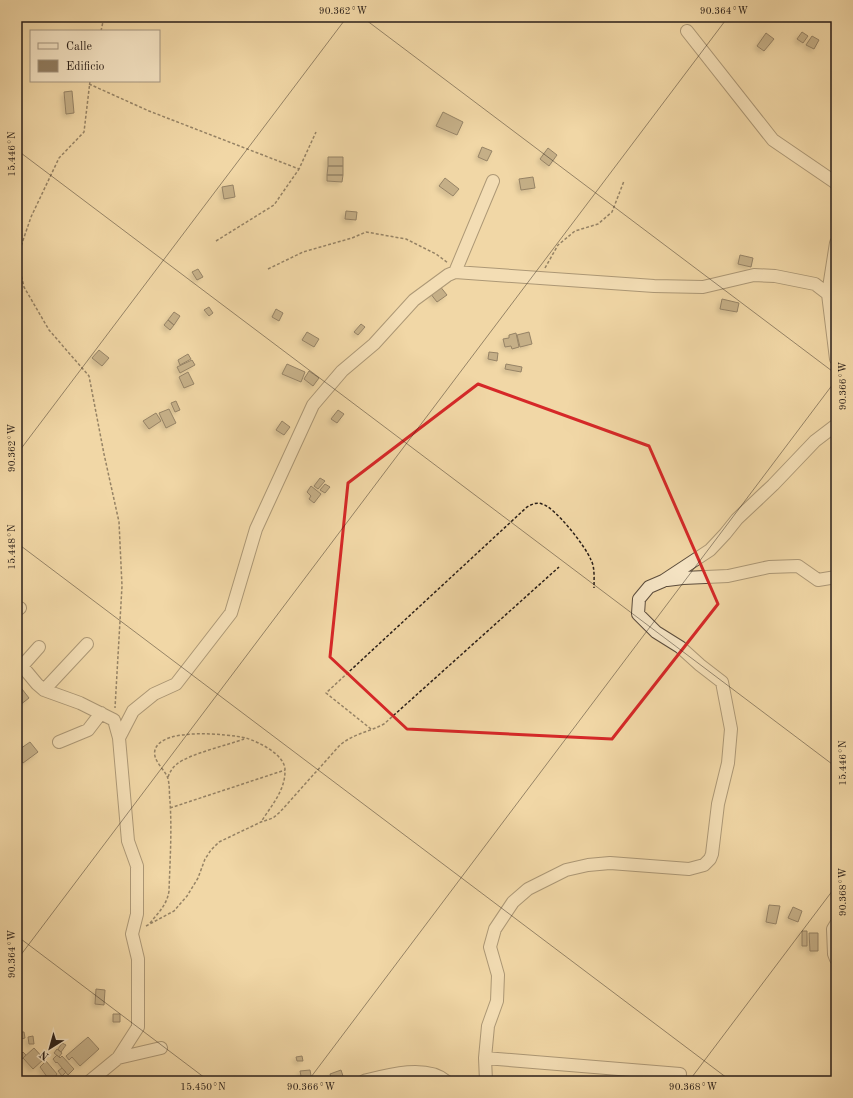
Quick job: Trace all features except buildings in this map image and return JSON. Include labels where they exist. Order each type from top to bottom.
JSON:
[{"type":"street","points":[[687,31],[773,140],[836,183]]},
{"type":"street","points":[[456,272],[493,181]]},
{"type":"street","points":[[836,243],[828,294],[836,359]]},
{"type":"street","points":[[119,738],[133,711],[154,694],[176,684],[231,613],[256,529],[313,405],[342,371],[374,344],[414,300],[448,275],[456,272],[654,286],[703,287],[754,275],[775,276],[816,284],[828,294]]},
{"type":"street","points":[[486,1081],[485,1058],[488,1026],[497,1001],[498,975],[490,947],[491,939],[495,929],[513,902],[528,889],[566,870],[588,865],[610,863],[688,869],[704,865],[710,859],[712,854],[718,804],[728,763],[731,728],[722,682],[700,665],[680,646],[656,632],[638,614],[640,599],[649,587],[663,581],[710,550],[737,519],[773,485],[815,441],[836,425]]},
{"type":"street","points":[[663,581],[683,578],[728,576],[768,567],[798,566],[818,580],[836,577]]},
{"type":"street","points":[[44,690],[87,644]]},
{"type":"street","points":[[39,647],[20,662],[37,684],[44,690],[80,703],[114,720],[119,738],[128,841],[137,866],[137,914],[132,934],[138,959],[138,1027],[118,1058],[90,1081]]},
{"type":"street","points":[[59,742],[88,730],[101,713]]},
{"type":"street","points":[[836,924],[833,929],[834,954],[836,959]]},
{"type":"street","points":[[118,1058],[161,1048]]},
{"type":"street","points":[[485,1058],[680,1074]]},
{"type":"street","points":[[364,1081],[401,1072],[424,1072],[446,1081]]},
{"type":"path","points":[[101,30],[104,17]]},
{"type":"path","points":[[114,720],[122,586],[119,522],[89,376],[49,330],[24,287],[17,258],[31,217],[59,158],[84,132],[89,100],[89,84],[149,110],[299,169]]},
{"type":"path","points":[[216,241],[274,205],[299,169],[316,132]]},
{"type":"path","points":[[540,278],[558,245],[575,231],[598,224],[612,212],[624,181]]},
{"type":"path","points":[[268,269],[303,252],[352,238],[366,232],[406,239],[436,254],[452,265],[456,272]]},
{"type":"path","points":[[371,730],[326,693],[527,507],[534,503],[541,503],[548,506],[567,526],[586,549],[592,562],[594,588]]},
{"type":"path","points":[[132,934],[174,911],[187,896],[198,878],[205,859],[219,842],[261,822],[273,818],[340,745],[358,734],[384,724],[560,568]]},
{"type":"path","points":[[148,924],[168,900],[171,833],[170,808],[168,778],[155,755],[155,750],[158,744],[164,739],[180,735],[218,734],[246,738],[273,751],[283,761],[285,770],[281,792],[261,822]]},
{"type":"path","points":[[168,778],[171,771],[177,764],[187,758],[246,738]]},
{"type":"path","points":[[170,808],[285,770]]},
{"type":"highlighted area","points":[[478,384],[649,446],[718,604],[612,739],[407,729],[330,657],[348,483]]}]
